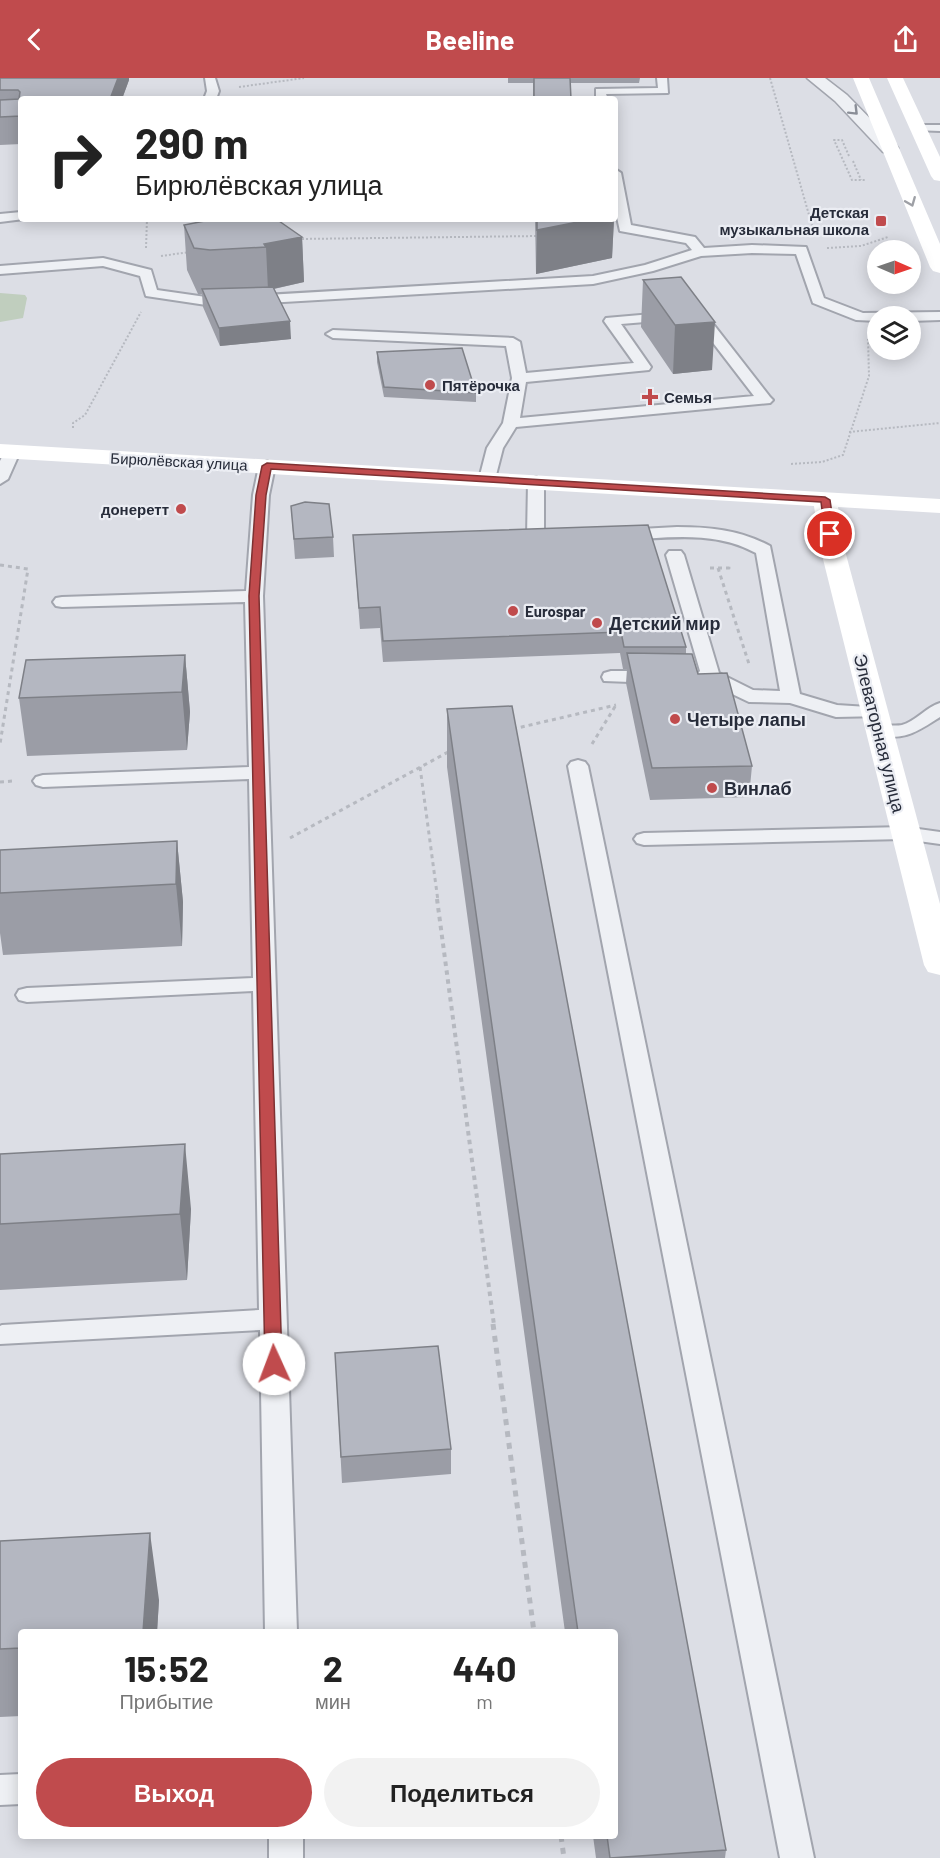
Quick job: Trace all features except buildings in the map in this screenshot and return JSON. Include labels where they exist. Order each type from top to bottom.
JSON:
[{"type":"street","points":[[815,78],[856,112],[889,148]]},
{"type":"street","points":[[861,78],[940,267]]},
{"type":"street","points":[[899,82],[940,176]]},
{"type":"street","name":"Бирюлёвская улица","points":[[6,452],[932,505]]},
{"type":"street","name":"Элеваторная улица","points":[[825,500],[832,547],[904,833],[940,965]]},
{"type":"lane","points":[[210,78],[211,95]]},
{"type":"lane","points":[[601,96],[600,90],[664,91],[662,78]]},
{"type":"lane","points":[[918,128],[940,128]]},
{"type":"lane","points":[[618,205],[620,227],[690,240],[700,252]]},
{"type":"lane","points":[[0,218],[18,216]]},
{"type":"lane","points":[[0,270],[103,262],[146,273],[151,293],[213,302],[593,280],[648,268],[700,252],[752,249],[801,250],[818,300],[861,316],[940,316]]},
{"type":"lane","points":[[512,423],[765,400],[698,314],[611,321],[644,368],[519,378]]},
{"type":"lane","points":[[333,334],[513,342],[519,378],[512,423],[495,448],[487,479]]},
{"type":"lane","points":[[0,478],[6,452]]},
{"type":"lane","points":[[267,466],[261,495],[254,596],[280,1629]]},
{"type":"lane","points":[[536,482],[535,537],[580,536]]},
{"type":"lane","points":[[603,535],[716,533],[740,537],[764,550],[791,697]]},
{"type":"lane","points":[[675,555],[711,676]]},
{"type":"lane","points":[[62,602],[254,596]]},
{"type":"lane","points":[[611,677],[711,676],[749,696],[791,697],[906,731],[940,709]]},
{"type":"lane","points":[[578,766],[797,1858]]},
{"type":"lane","points":[[44,781],[258,773]]},
{"type":"lane","points":[[644,839],[904,833],[940,838]]},
{"type":"lane","points":[[27,995],[264,984]]},
{"type":"lane","points":[[2,1335],[273,1319]]},
{"type":"lane","points":[[0,1791],[18,1789]]},
{"type":"lane","points":[[286,1839],[286,1858]]},
{"type":"path","points":[[211,95],[304,78]]},
{"type":"path","points":[[849,156],[842,140],[834,140],[852,180],[863,180],[853,161]]},
{"type":"path","points":[[297,239],[547,236]]},
{"type":"path","points":[[801,250],[861,246],[888,237]]},
{"type":"path","points":[[157,256],[192,252]]},
{"type":"path","points":[[85,415],[151,293]]},
{"type":"path","points":[[849,432],[940,423]]},
{"type":"path","points":[[0,565],[28,569],[0,744]]},
{"type":"path","points":[[718,568],[760,696]]},
{"type":"path","points":[[578,766],[616,705],[611,677]]},
{"type":"path","points":[[504,731],[616,705]]},
{"type":"path","points":[[261,854],[451,750]]},
{"type":"path","points":[[420,767],[534,1629]]},
{"type":"path","points":[[561,1839],[564,1858]]},
{"type":"green space","points":[[0,293],[25,295],[27,298],[23,318],[0,322]]},
{"type":"place","name":"Детская музыкальная школа","points":[[881,221]]},
{"type":"place","name":"Пятёрочка","points":[[430,385]]},
{"type":"place","name":"Семья","points":[[650,397]]},
{"type":"place","name":"донеретт","points":[[181,509]]},
{"type":"place","name":"Eurospar","points":[[513,611]]},
{"type":"place","name":"Детский мир","points":[[597,623]]},
{"type":"place","name":"Четыре лапы","points":[[675,719]]},
{"type":"place","name":"Винлаб","points":[[712,788]]},
{"type":"route","points":[[274,1364],[254,596],[261,495],[267,466],[825,500],[830,534]]}]
